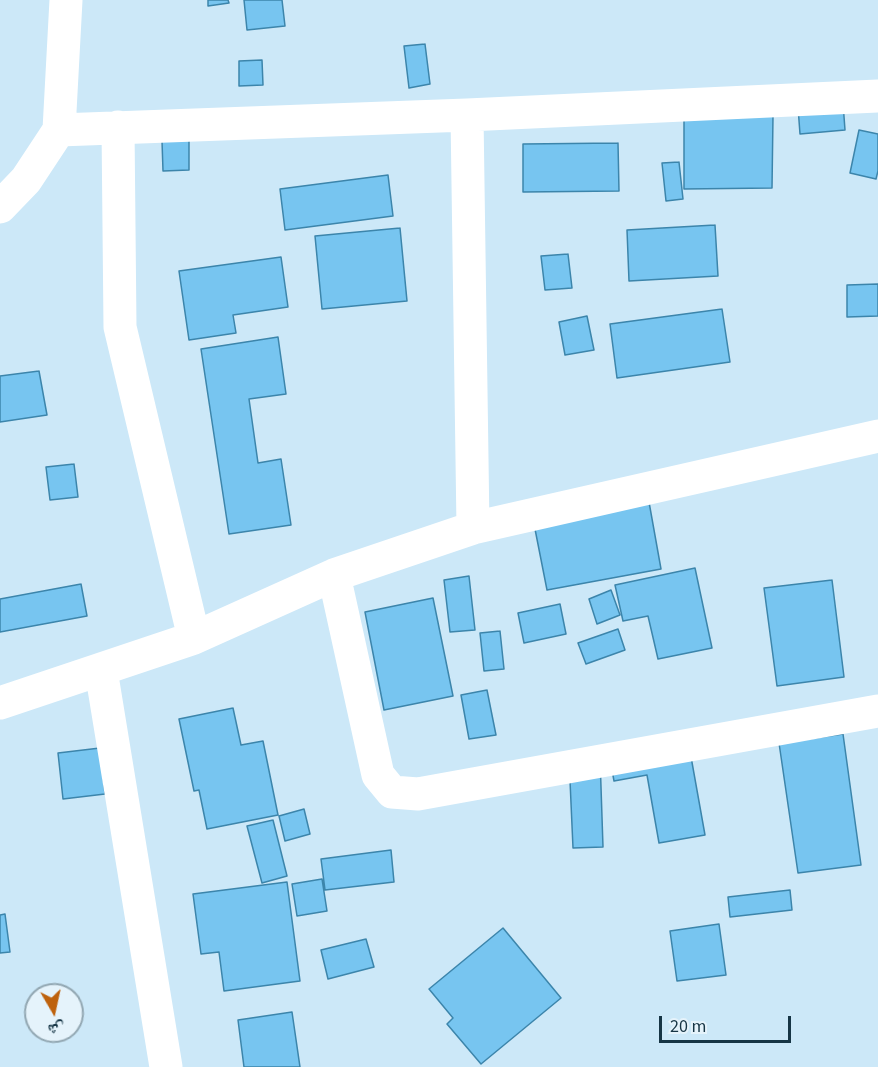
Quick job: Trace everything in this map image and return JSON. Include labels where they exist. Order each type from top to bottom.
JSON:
[{"type":"street","points":[[0,207],[26,180],[59,130],[66,0]]},
{"type":"street","points":[[59,130],[468,115],[878,96]]},
{"type":"street","points":[[468,115],[472,528]]},
{"type":"street","points":[[118,127],[120,327],[194,638]]},
{"type":"street","points":[[0,703],[194,638],[334,575],[472,528],[878,436]]},
{"type":"street","points":[[334,575],[378,775],[392,792],[418,794],[878,711]]},
{"type":"street","points":[[101,670],[166,1067]]},
{"type":"building","points":[[208,0],[228,0],[229,3],[208,6]]},
{"type":"building","points":[[244,0],[282,0],[285,26],[247,30]]},
{"type":"building","points":[[425,44],[430,84],[409,88],[404,46]]},
{"type":"building","points":[[262,60],[263,85],[239,86],[239,61]]},
{"type":"building","points":[[843,103],[845,130],[800,134],[798,107]]},
{"type":"building","points":[[684,116],[773,116],[772,188],[684,189]]},
{"type":"building","points":[[859,130],[878,134],[876,179],[850,173]]},
{"type":"building","points":[[189,140],[189,170],[163,171],[162,141]]},
{"type":"building","points":[[618,143],[619,191],[523,192],[523,144]]},
{"type":"building","points":[[679,162],[683,199],[666,201],[662,163]]},
{"type":"building","points":[[388,175],[393,216],[285,230],[280,189]]},
{"type":"building","points":[[715,225],[718,276],[629,281],[627,230]]},
{"type":"building","points":[[400,228],[407,301],[322,309],[315,236]]},
{"type":"building","points":[[568,254],[572,288],[545,290],[541,256]]},
{"type":"building","points":[[281,257],[288,307],[233,315],[236,333],[189,340],[179,271]]},
{"type":"building","points":[[878,284],[878,316],[847,317],[847,285]]},
{"type":"building","points":[[722,309],[730,362],[617,378],[610,324]]},
{"type":"building","points":[[587,316],[594,350],[565,355],[559,322]]},
{"type":"building","points":[[278,337],[286,394],[249,399],[258,463],[281,459],[291,525],[229,534],[201,349]]},
{"type":"building","points":[[39,371],[47,415],[0,422],[0,376]]},
{"type":"building","points":[[74,464],[78,497],[50,500],[46,467]]},
{"type":"building","points":[[649,502],[661,569],[547,590],[534,524]]},
{"type":"building","points":[[695,568],[712,648],[658,659],[648,616],[623,621],[615,585]]},
{"type":"building","points":[[469,576],[475,630],[450,632],[444,580]]},
{"type":"building","points":[[832,580],[844,677],[777,686],[764,588]]},
{"type":"building","points":[[81,584],[87,616],[0,632],[0,599]]},
{"type":"building","points":[[611,590],[620,615],[597,624],[589,599]]},
{"type":"building","points":[[433,598],[453,696],[384,710],[365,612]]},
{"type":"building","points":[[560,604],[566,634],[524,643],[518,613]]},
{"type":"building","points":[[618,629],[625,650],[586,664],[578,643]]},
{"type":"building","points":[[500,631],[504,669],[484,671],[480,633]]},
{"type":"building","points":[[487,690],[496,735],[469,739],[461,695]]},
{"type":"building","points":[[233,708],[241,745],[263,741],[278,815],[207,829],[199,790],[194,791],[179,719]]},
{"type":"building","points":[[843,734],[861,865],[798,873],[779,743]]},
{"type":"building","points":[[688,740],[705,835],[659,843],[647,775],[614,781],[609,754]]},
{"type":"building","points":[[100,748],[105,794],[63,799],[58,753]]},
{"type":"building","points":[[600,757],[603,847],[573,848],[569,758]]},
{"type":"building","points":[[304,809],[310,834],[285,841],[279,816]]},
{"type":"building","points":[[273,820],[287,876],[262,883],[247,826]]},
{"type":"building","points":[[391,850],[394,882],[325,890],[321,859]]},
{"type":"building","points":[[322,879],[327,911],[297,916],[292,884]]},
{"type":"building","points":[[287,882],[300,981],[224,991],[219,952],[201,954],[193,894]]},
{"type":"building","points":[[790,890],[792,910],[730,917],[728,897]]},
{"type":"building","points":[[5,914],[10,952],[0,953],[0,915]]},
{"type":"building","points":[[719,924],[726,975],[677,981],[670,931]]},
{"type":"building","points":[[503,928],[561,998],[481,1064],[447,1024],[453,1018],[429,989]]},
{"type":"building","points":[[366,939],[374,967],[328,979],[321,950]]},
{"type":"building","points":[[292,1012],[300,1067],[244,1067],[238,1020]]}]
